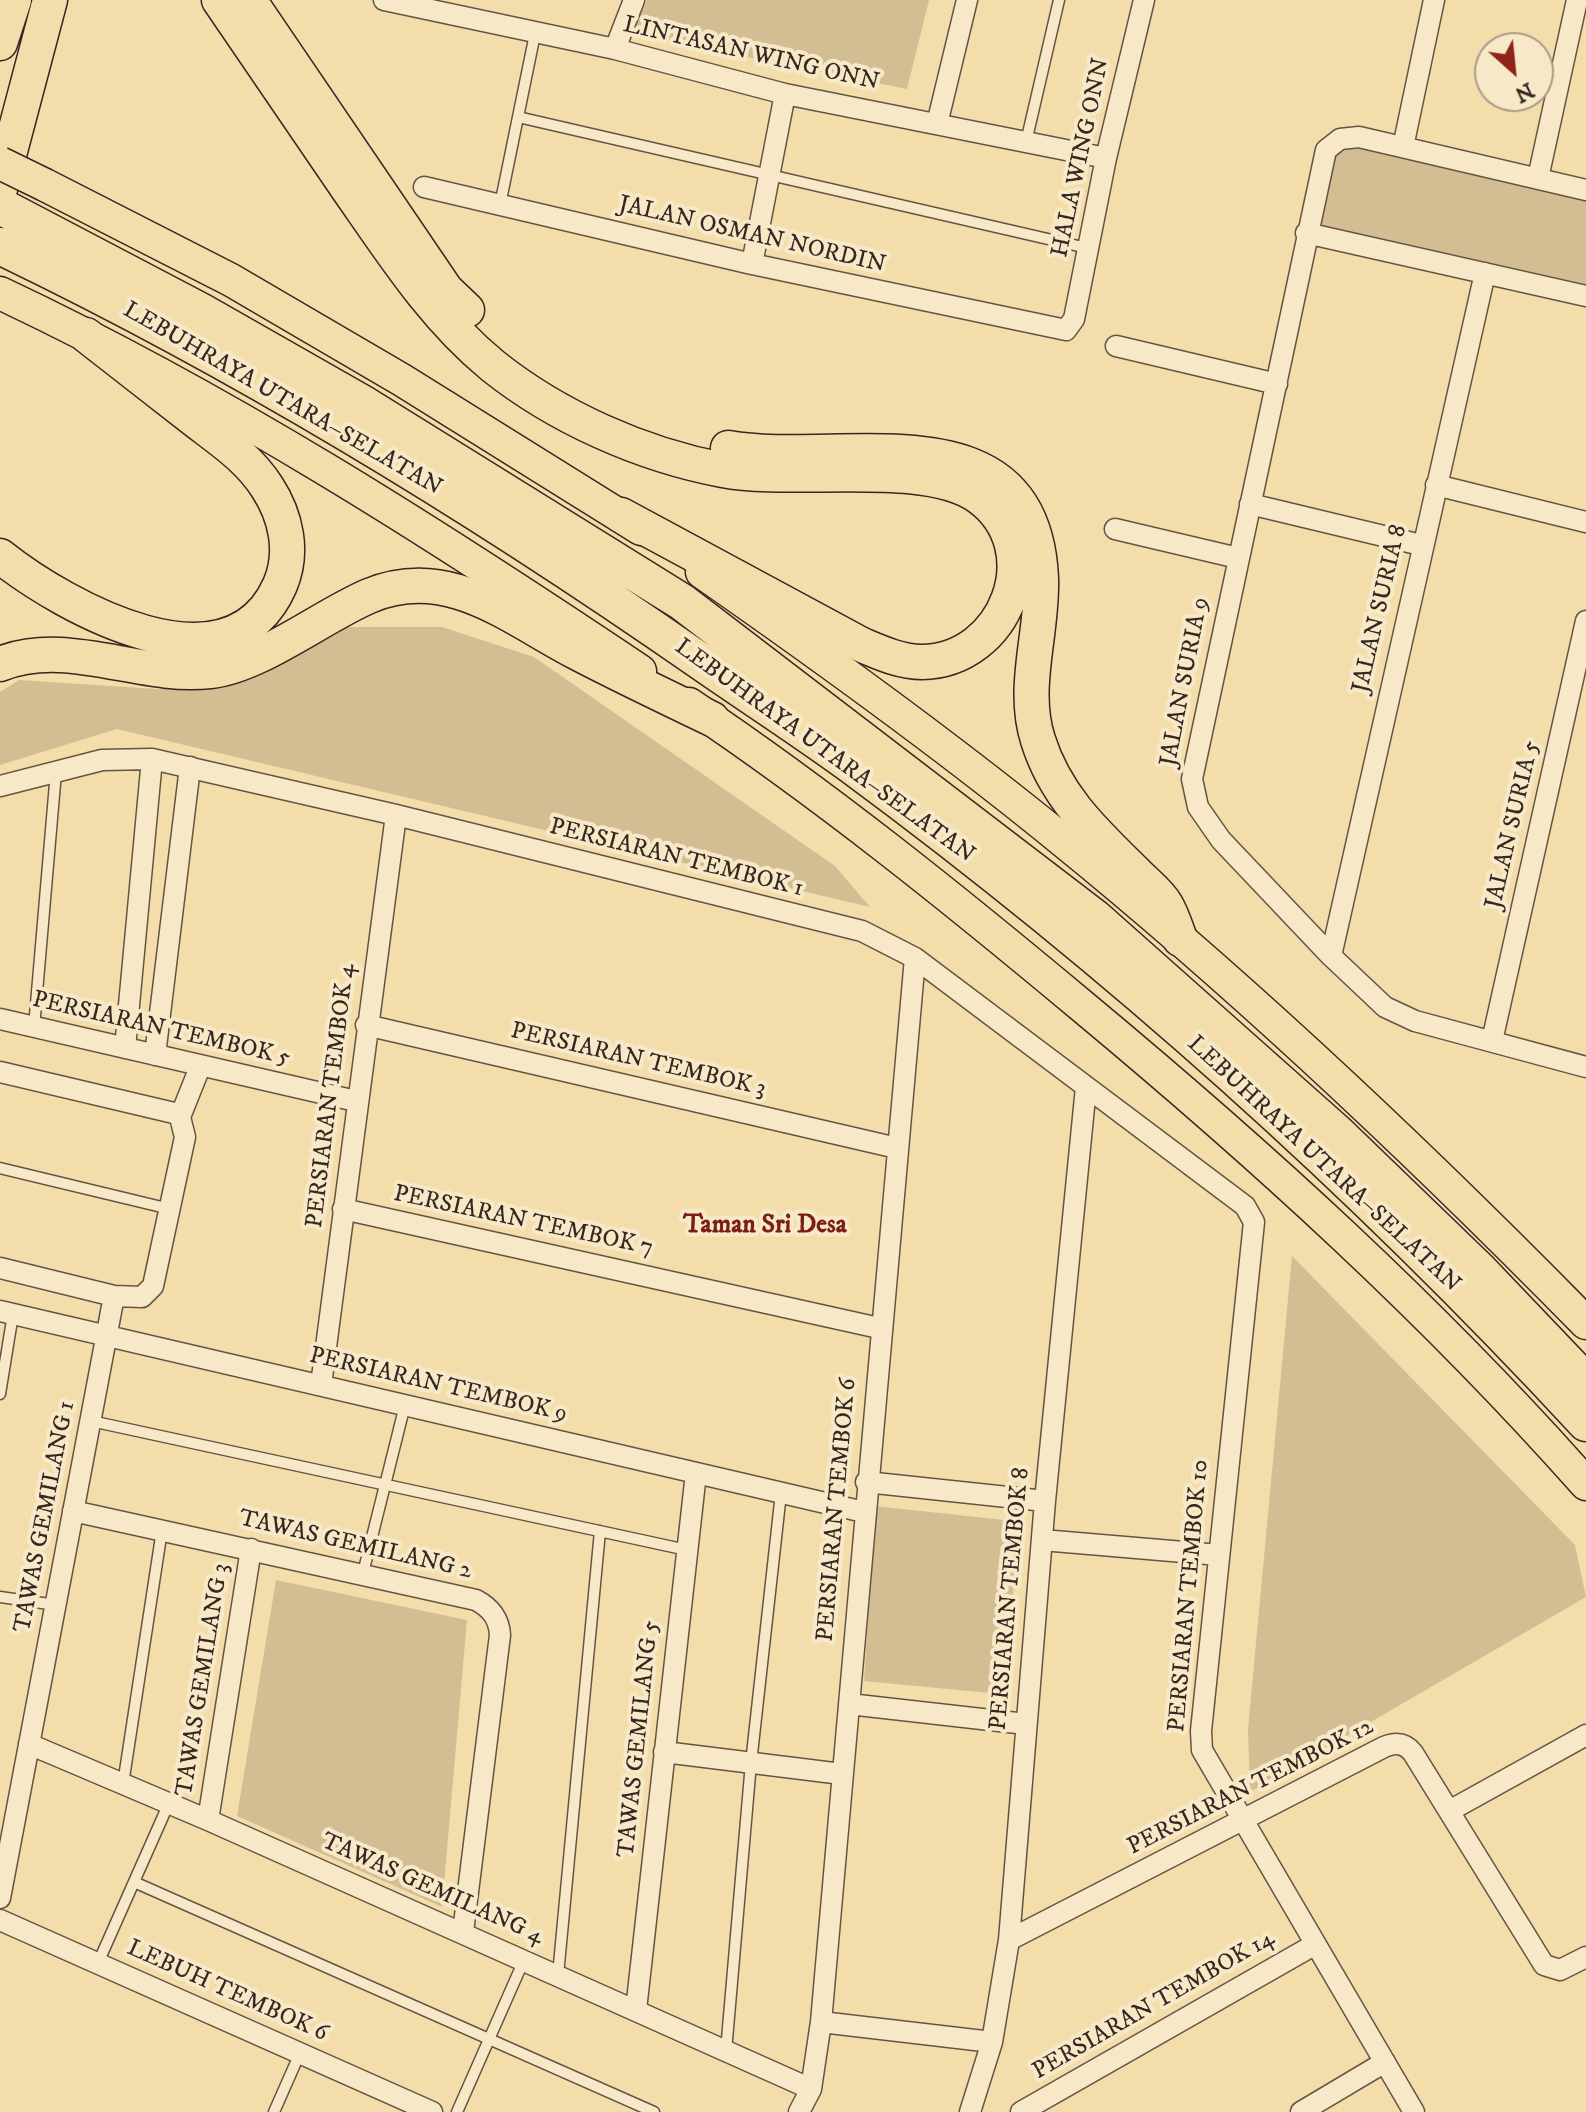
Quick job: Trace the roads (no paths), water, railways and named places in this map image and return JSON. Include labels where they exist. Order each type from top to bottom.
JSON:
[{"type":"highway","points":[[0,43],[14,0]]},
{"type":"highway","points":[[219,0],[417,289],[493,365],[547,403],[610,435],[724,471],[783,476],[928,476],[956,485],[980,498],[1000,519],[1011,544],[1016,572],[1010,600],[997,626],[975,646],[951,658],[921,662],[891,657],[862,645],[621,515]]},
{"type":"highway","points":[[249,0],[446,290],[522,360],[573,393],[629,420],[692,441],[744,451],[943,455],[976,466],[1011,492],[1029,522],[1040,561],[1041,590],[1030,694],[1042,752],[1061,792],[1076,814],[1166,904],[1180,939]]},
{"type":"highway","points":[[0,189],[50,9]]},
{"type":"highway","name":"LEBUHRAYA UTARA–SELATAN","points":[[16,213],[365,405],[682,602],[1095,918],[1337,1133],[1479,1270],[1586,1382]]},
{"type":"highway","name":"LEBUHRAYA UTARA–SELATAN","points":[[11,251],[316,414],[547,555],[849,764],[1031,905],[1196,1045],[1379,1213],[1586,1423]]},
{"type":"highway","points":[[0,556],[30,580],[74,605],[141,633],[167,638],[200,640],[229,634],[264,610],[279,588],[287,552],[286,529],[280,511],[255,469],[86,335]]},
{"type":"highway","points":[[0,664],[13,659],[52,655],[161,671],[212,671],[250,658],[368,596],[408,586],[436,586],[484,598],[574,651],[712,719]]},
{"type":"main road","points":[[0,163],[231,280],[402,380],[621,515],[882,701],[1059,837],[1180,939],[1370,1109],[1586,1323]]},
{"type":"main road","points":[[2,293],[122,351],[436,535],[712,719],[968,911],[1209,1112],[1349,1238],[1586,1484]]},
{"type":"street","name":"LINTASAN WING ONN","points":[[384,0],[426,4],[535,34],[615,49],[785,94],[1106,158]]},
{"type":"street","points":[[615,49],[634,0]]},
{"type":"street","points":[[937,124],[967,0]]},
{"type":"street","name":"HALA WING ONN","points":[[1070,327],[1144,0]]},
{"type":"street","points":[[1403,147],[1434,0]]},
{"type":"street","points":[[1538,178],[1577,0]]},
{"type":"street","points":[[752,264],[785,94]]},
{"type":"street","name":"JALAN SURIA 9","points":[[1586,190],[1359,137],[1340,139],[1326,150],[1192,779],[1193,795],[1221,840],[1375,998],[1397,1013],[1586,1067]]},
{"type":"street","name":"JALAN OSMAN NORDIN","points":[[424,187],[752,264],[1062,330],[1070,327]]},
{"type":"street","points":[[1306,233],[1586,296]]},
{"type":"street","name":"JALAN SURIA 8","points":[[1331,956],[1421,545],[1485,273]]},
{"type":"street","points":[[1116,346],[1277,384]]},
{"type":"street","points":[[1436,485],[1586,522]]},
{"type":"street","points":[[1250,504],[1421,545]]},
{"type":"street","points":[[1115,529],[1238,558]]},
{"type":"street","name":"JALAN SURIA 5","points":[[1492,1041],[1586,621]]},
{"type":"street","points":[[125,1048],[152,759]]},
{"type":"street","name":"PERSIARAN TEMBOK 1","points":[[0,786],[102,760],[152,759],[396,815],[862,931],[915,958],[1245,1206],[1254,1222]]},
{"type":"street","points":[[155,1055],[190,767]]},
{"type":"street","name":"PERSIARAN TEMBOK 4","points":[[321,1385],[396,815]]},
{"type":"street","name":"PERSIARAN TEMBOK 6","points":[[799,2112],[811,2089],[821,2022],[879,1328],[915,958]]},
{"type":"street","name":"PERSIARAN TEMBOK 5","points":[[0,1019],[356,1101]]},
{"type":"street","name":"PERSIARAN TEMBOK 3","points":[[366,1025],[897,1148]]},
{"type":"street","points":[[0,1268],[114,1296],[136,1298],[151,1289],[185,1137],[180,1117],[200,1067]]},
{"type":"street","points":[[0,1072],[174,1113],[180,1117]]},
{"type":"street","name":"PERSIARAN TEMBOK 8","points":[[970,2112],[992,2042],[1009,1940],[1045,1501],[1086,1087]]},
{"type":"street","name":"PERSIARAN TEMBOK 7","points":[[343,1209],[879,1328]]},
{"type":"street","name":"PERSIARAN TEMBOK 10","points":[[1254,1222],[1201,1741],[1205,1757],[1414,2112]]},
{"type":"street","name":"TAWAS GEMILANG 1","points":[[0,1898],[114,1296]]},
{"type":"street","name":"PERSIARAN TEMBOK 9","points":[[6,1312],[864,1512]]},
{"type":"street","name":"TAWAS GEMILANG 5","points":[[636,2010],[696,1473]]},
{"type":"street","points":[[866,1482],[1045,1501]]},
{"type":"street","name":"TAWAS GEMILANG 2","points":[[73,1511],[476,1600],[494,1614],[500,1627],[463,1932]]},
{"type":"street","points":[[1042,1540],[1219,1555]]},
{"type":"street","name":"TAWAS GEMILANG 3","points":[[208,1820],[251,1549]]},
{"type":"street","points":[[849,1704],[1026,1724]]},
{"type":"street","points":[[1451,1810],[1586,1735]]},
{"type":"street","name":"TAWAS GEMILANG 4","points":[[29,1744],[463,1932],[811,2089]]},
{"type":"street","name":"PERSIARAN TEMBOK 12","points":[[1009,1940],[1384,1747],[1396,1744],[1409,1748],[1451,1810],[1544,1965],[1552,1970],[1564,1969],[1586,1957]]},
{"type":"street","points":[[664,1752],[842,1774]]},
{"type":"street","name":"LEBUH TEMBOK 6","points":[[0,1920],[432,2112]]},
{"type":"street","name":"PERSIARAN TEMBOK 14","points":[[1021,2112],[1314,1945]]},
{"type":"street","points":[[821,2022],[992,2042]]},
{"type":"street","points":[[1301,2112],[1385,2062]]},
{"type":"lane","points":[[1026,143],[1059,0]]},
{"type":"lane","points":[[500,205],[535,34]]},
{"type":"lane","points":[[518,117],[1087,248]]},
{"type":"lane","points":[[34,1027],[56,770]]},
{"type":"lane","points":[[0,1168],[170,1209]]},
{"type":"lane","points":[[0,1394],[6,1312]]},
{"type":"lane","points":[[363,1573],[405,1405]]},
{"type":"lane","points":[[91,1421],[687,1550]]},
{"type":"lane","points":[[726,2051],[751,1763],[781,1493]]},
{"type":"lane","points":[[123,1784],[162,1530]]},
{"type":"lane","points":[[558,1975],[600,1531]]},
{"type":"lane","points":[[0,1597],[56,1605]]},
{"type":"lane","points":[[98,1963],[169,1803]]},
{"type":"lane","points":[[134,1882],[654,2112]]},
{"type":"lane","points":[[457,2112],[524,1960]]},
{"type":"lane","points":[[274,2112],[300,2053]]},
{"type":"district","name":"Taman Sri Desa","points":[[765,1227]]}]
